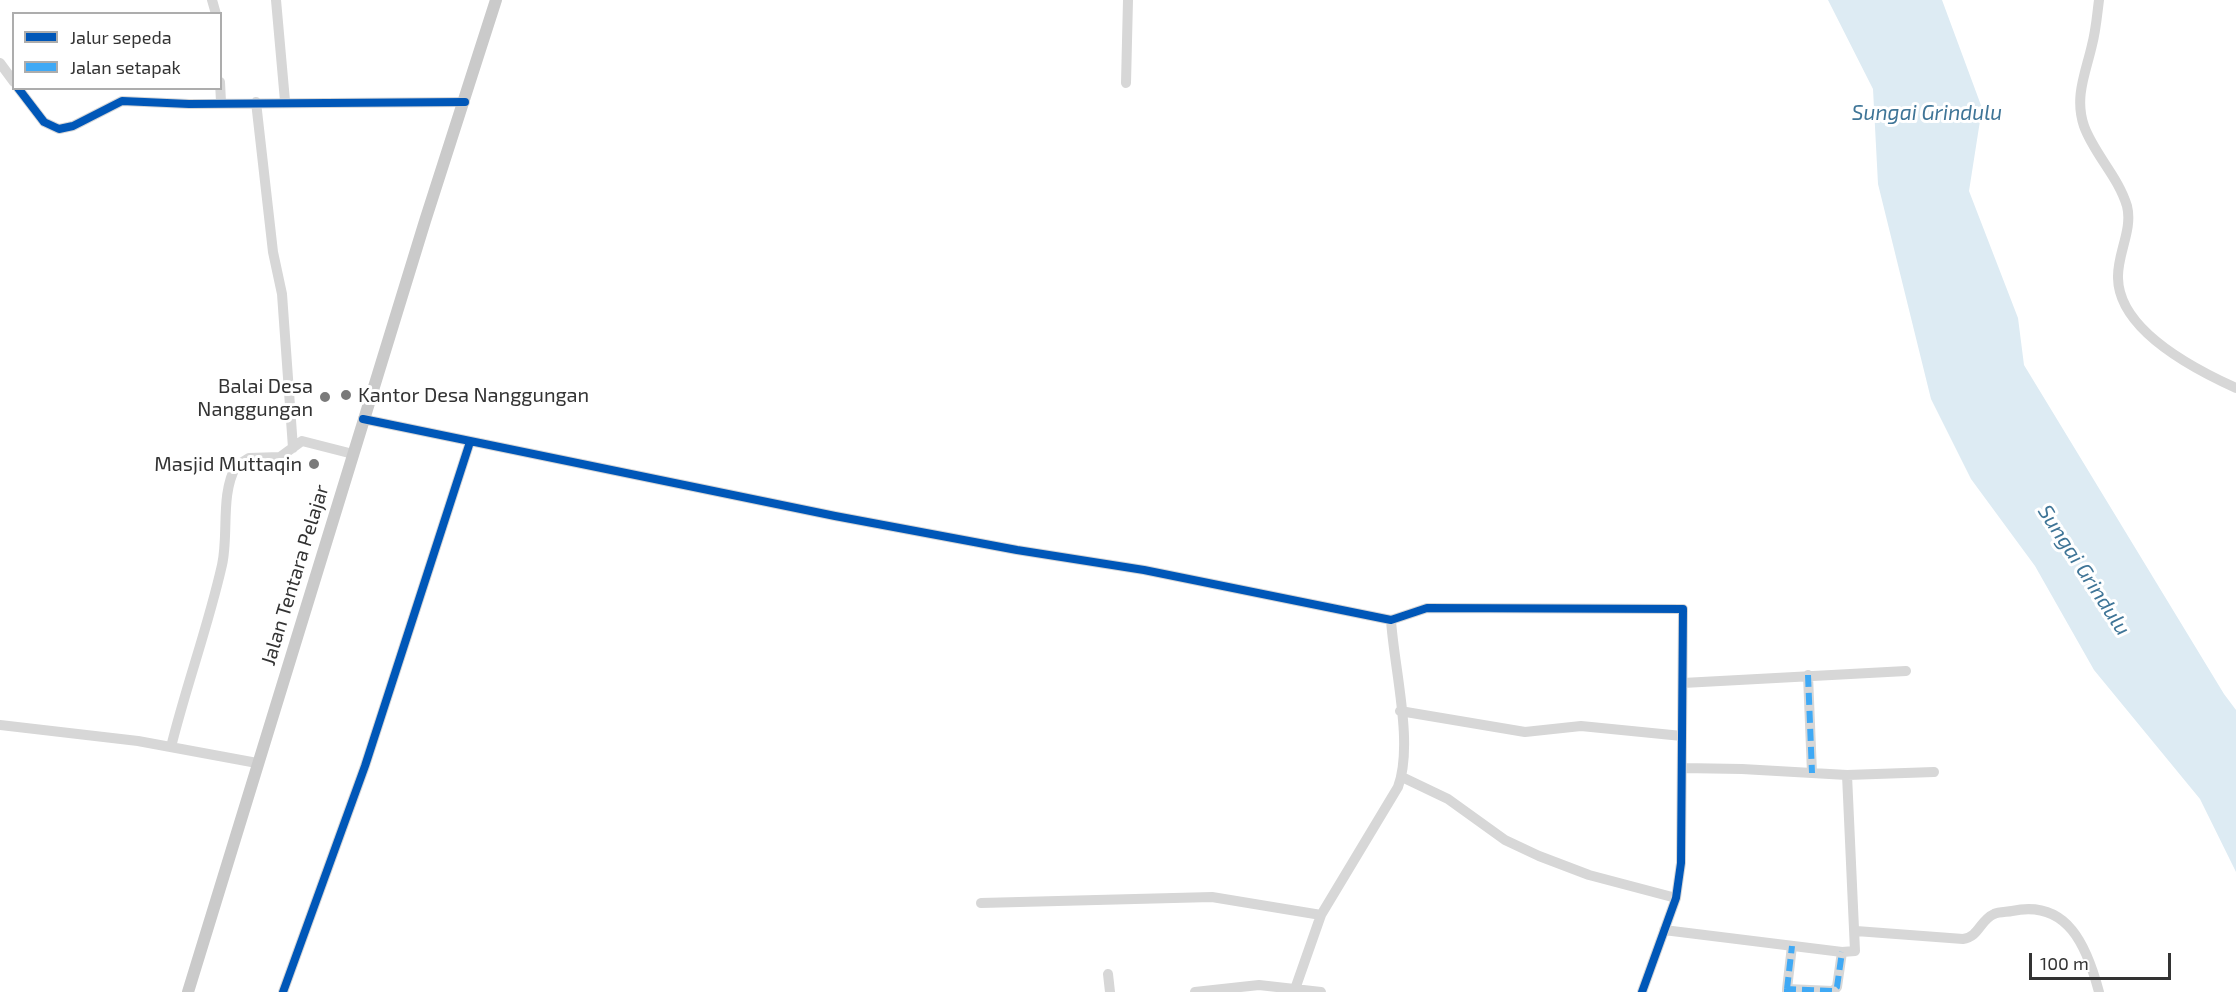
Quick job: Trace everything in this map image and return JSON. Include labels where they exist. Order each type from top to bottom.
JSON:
[{"type":"main road","name":"Jalan Tentara Pelajar","points":[[188,992],[363,419],[496,0]]},
{"type":"street","points":[[276,0],[285,102]]},
{"type":"street","points":[[1126,83],[1128,0]]},
{"type":"street","points":[[2099,0],[2092,48],[2080,87],[2080,106],[2083,124],[2118,185],[2127,207],[2129,226],[2120,260],[2118,279],[2122,297],[2128,313],[2162,346],[2211,377],[2236,388]]},
{"type":"street","points":[[0,63],[12,78]]},
{"type":"street","points":[[20,90],[44,122],[59,129],[66,129],[122,101],[465,102]]},
{"type":"street","points":[[220,90],[221,102]]},
{"type":"street","points":[[256,102],[273,252],[282,294],[293,448]]},
{"type":"street","points":[[363,419],[645,475],[835,516],[1017,550],[1156,572],[1391,620],[1427,608],[1681,608],[1684,612],[1681,863],[1676,898],[1642,992]]},
{"type":"street","points":[[171,747],[185,688],[222,564],[232,472],[244,459],[280,456],[306,441],[353,454]]},
{"type":"street","points":[[283,992],[365,765],[470,442]]},
{"type":"street","points":[[1294,990],[1321,915],[1404,770],[1391,620]]},
{"type":"street","points":[[1683,683],[1906,671]]},
{"type":"street","points":[[1808,675],[1812,773]]},
{"type":"street","points":[[1400,711],[1525,732],[1581,726],[1682,736]]},
{"type":"street","points":[[0,725],[171,747],[257,763]]},
{"type":"street","points":[[1682,768],[1847,776],[1934,772]]},
{"type":"street","points":[[1664,930],[1842,952],[1855,951],[1856,931],[1847,776]]},
{"type":"street","points":[[1401,777],[1448,799],[1505,840],[1539,856],[1589,875],[1676,898]]},
{"type":"street","points":[[981,903],[1212,897],[1321,915]]},
{"type":"street","points":[[1856,931],[1962,939],[1974,936],[1993,914],[2021,909],[2049,912],[2066,921],[2075,935],[2093,970],[2099,992]]},
{"type":"street","points":[[1792,946],[1787,990],[1833,991],[1837,987],[1842,952]]},
{"type":"street","points":[[1108,974],[1110,992]]},
{"type":"street","points":[[1195,992],[1250,985],[1321,992]]},
{"type":"water","name":"Sungai Grindulu","points":[[1828,0],[1942,0],[1982,108],[1969,191],[2018,318],[2024,365],[2224,694],[2236,710],[2236,872],[2200,799],[2094,670],[2035,566],[1971,479],[1931,399],[1878,184],[1873,89]]},
{"type":"marked path","points":[[1808,675],[1812,773]]},
{"type":"marked path","points":[[1787,989],[1792,946]]},
{"type":"marked path","points":[[1787,992],[1787,989],[1833,991],[1837,987],[1842,952]]},
{"type":"cycle path","points":[[20,90],[44,122],[59,129],[73,126],[122,101],[189,104],[465,102]]},
{"type":"cycle path","points":[[363,419],[835,516],[1017,550],[1144,570],[1391,620],[1427,608],[1683,609],[1681,863],[1676,898],[1642,992]]},
{"type":"cycle path","points":[[283,992],[365,766],[470,442]]},
{"type":"place","name":"Kantor Desa Nanggungan","points":[[346,395]]},
{"type":"place","name":"Balai Desa Nanggungan","points":[[325,397]]},
{"type":"place","name":"Masjid Muttaqin","points":[[314,464]]}]
